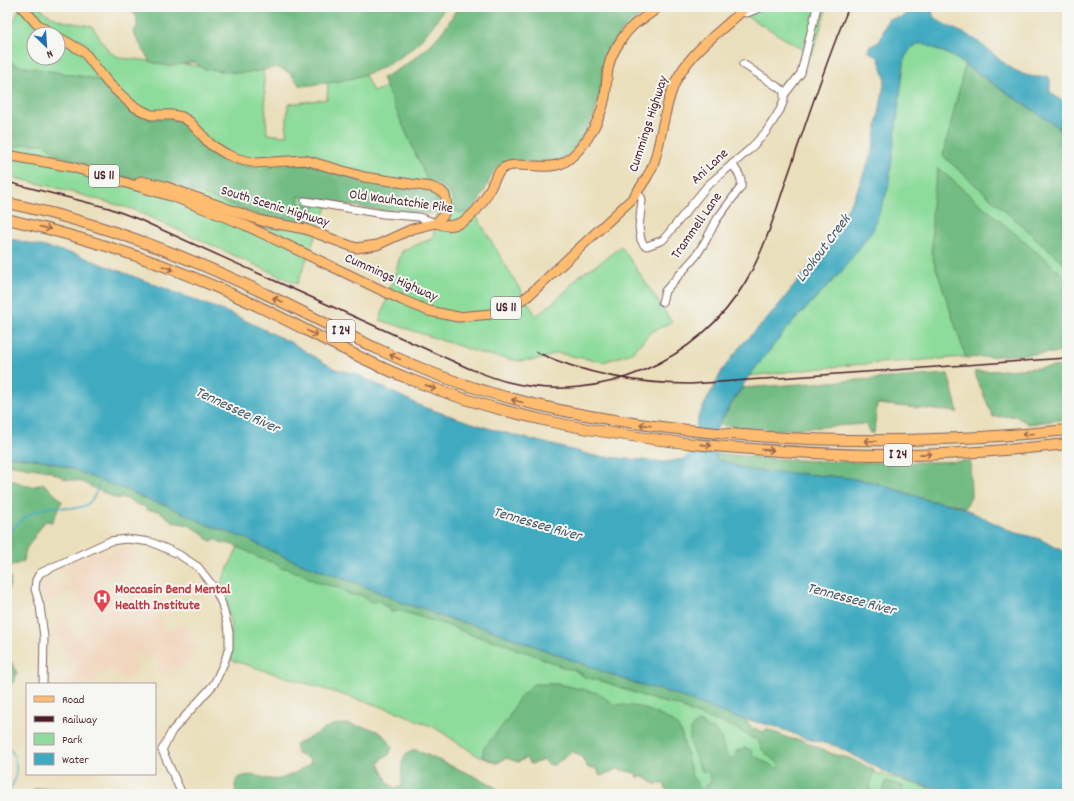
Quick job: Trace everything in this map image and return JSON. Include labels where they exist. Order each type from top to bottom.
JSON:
[{"type":"highway","name":"I 24","points":[[7,203],[106,231],[214,271],[403,361],[476,389],[520,402],[572,413],[684,430],[729,435],[828,441],[924,440],[1067,430]]},
{"type":"highway","name":"I 24","points":[[7,219],[105,246],[198,279],[246,300],[406,378],[462,398],[537,420],[576,428],[683,443],[821,454],[876,455],[963,453],[1067,444]]},
{"type":"main road","points":[[22,7],[40,26]]},
{"type":"main road","name":"Old Wauhatchie Pike","points":[[436,222],[441,225],[455,225],[474,214],[484,202],[498,173],[505,167],[554,166],[568,160],[576,153],[591,132],[602,109],[608,71],[612,57],[634,24],[658,7]]},
{"type":"main road","name":"Cummings Highway","points":[[8,155],[72,167],[137,185],[213,212],[245,225],[420,308],[445,315],[468,317],[499,311],[528,296],[612,217],[636,192],[652,166],[668,101],[682,71],[696,52],[744,10]]},
{"type":"main road","points":[[66,42],[84,52],[108,83],[133,106],[151,115],[182,117],[190,122],[210,144],[226,154],[238,159],[256,163],[294,159],[308,160],[364,177],[436,188],[445,195],[447,206],[443,216],[436,222]]},
{"type":"main road","name":"South Scenic Highway","points":[[137,185],[141,181],[144,181],[164,186],[262,221],[305,229],[356,248],[377,245],[412,228],[436,222]]},
{"type":"street","points":[[744,10],[747,13],[762,7]]},
{"type":"street","name":"Ani Lane","points":[[636,192],[642,200],[640,236],[644,245],[647,246],[663,240],[707,186],[766,132],[780,110],[786,94],[801,73],[816,7]]},
{"type":"street","points":[[743,64],[784,91],[786,94]]},
{"type":"street","name":"Trammell Lane","points":[[662,302],[665,291],[696,256],[706,240],[712,225],[741,187],[740,177],[732,164]]},
{"type":"street","name":"Old Wauhatchie Pike","points":[[305,201],[383,214],[419,217],[436,222]]},
{"type":"street","points":[[43,683],[44,637],[40,606],[35,589],[36,580],[40,573],[110,542],[127,539],[151,542],[178,554],[198,567],[215,589],[222,604],[229,632],[229,648],[221,673],[214,684],[158,749],[182,794]]},
{"type":"shaded area","name":"Moccasin Bend Mental Health Institute","points":[[130,544],[139,565],[99,583],[121,616],[134,610],[126,595],[124,596],[120,587],[127,583],[129,586],[133,584],[142,607],[149,604],[156,619],[159,617],[164,627],[160,629],[161,632],[186,623],[197,647],[188,652],[192,661],[160,675],[156,667],[159,665],[154,654],[143,659],[137,651],[132,653],[139,667],[134,670],[136,673],[122,679],[120,676],[116,678],[111,669],[96,677],[99,683],[56,683],[76,672],[74,668],[71,670],[66,660],[69,658],[54,628],[60,625],[57,619],[61,617],[59,614],[67,611],[71,620],[69,622],[76,636],[89,630],[80,598],[75,590],[46,604],[39,587],[52,581],[56,589],[67,584],[69,588],[72,587],[63,567],[104,548],[107,555]]},
{"type":"green space","points":[[20,7],[40,7],[50,16],[57,19],[92,26],[109,52],[121,58],[201,66],[263,64],[267,134],[286,136],[288,104],[327,99],[330,50],[398,7],[364,72],[373,92],[421,73],[652,7],[620,34],[598,105],[587,128],[518,160],[497,164],[472,205],[478,219],[536,316],[561,296],[580,275],[601,262],[621,246],[672,322],[651,332],[632,353],[603,362],[556,353],[543,359],[520,361],[483,354],[380,320],[402,251],[433,238],[437,207],[335,187],[297,284],[132,209],[7,176],[7,37]]},
{"type":"green space","points":[[128,7],[445,7],[432,27],[417,44],[401,57],[384,67],[345,80],[300,86],[290,73],[277,67],[255,72],[239,73],[203,69],[195,62],[169,66],[150,62],[133,32],[137,27],[137,17]]},
{"type":"green space","points":[[457,7],[653,7],[628,23],[612,45],[604,63],[600,93],[591,123],[572,152],[564,158],[550,163],[507,162],[499,165],[475,207],[469,212],[462,213],[455,210],[453,199],[447,190],[438,184],[427,180],[382,78],[405,65],[426,49],[444,29]]},
{"type":"green space","points":[[735,7],[827,7],[812,55],[735,9]]},
{"type":"green space","points":[[923,43],[952,56],[1067,133],[1067,350],[851,365],[749,376],[789,326],[842,271],[905,57],[912,47]]},
{"type":"green space","points":[[7,61],[20,66],[97,79],[127,107],[150,119],[171,119],[183,123],[215,153],[238,164],[260,169],[291,164],[310,165],[358,180],[431,193],[436,196],[437,201],[435,211],[427,213],[392,212],[299,196],[298,203],[314,206],[312,227],[299,222],[285,222],[265,217],[158,179],[133,179],[104,171],[56,154],[45,144],[29,144],[7,148]]},
{"type":"green space","points":[[965,65],[1067,133],[1067,266],[943,156]]},
{"type":"green space","points":[[938,168],[1067,278],[1067,352],[966,358],[932,256],[932,204]]},
{"type":"green space","points":[[1067,366],[1067,419],[1029,424],[1015,416],[993,417],[974,372]]},
{"type":"green space","points":[[948,374],[958,412],[877,404],[874,433],[871,433],[865,424],[777,430],[718,425],[742,388]]},
{"type":"green space","points":[[715,453],[810,461],[970,461],[971,496],[965,508],[959,505],[927,500],[873,482],[841,477],[748,470],[717,459]]},
{"type":"green space","points":[[7,456],[43,460],[73,469],[103,482],[130,491],[147,500],[166,505],[208,525],[247,539],[284,557],[369,588],[405,604],[426,609],[435,615],[488,629],[634,683],[671,693],[745,719],[752,728],[764,732],[766,729],[791,739],[801,740],[835,755],[849,758],[874,770],[869,794],[669,794],[663,782],[656,785],[645,777],[637,777],[636,773],[617,769],[600,776],[597,768],[588,768],[582,757],[572,751],[553,765],[544,760],[531,764],[526,758],[518,762],[506,758],[497,763],[482,756],[484,748],[507,720],[519,698],[533,684],[559,684],[598,693],[613,704],[641,707],[670,720],[677,725],[681,732],[692,776],[702,790],[711,781],[708,772],[702,771],[696,759],[690,737],[691,730],[694,725],[700,722],[709,729],[714,729],[718,733],[730,759],[736,756],[736,751],[745,748],[751,750],[753,755],[778,769],[779,764],[762,750],[758,740],[736,728],[688,711],[680,706],[654,700],[608,683],[585,677],[573,669],[567,669],[503,643],[475,636],[401,611],[391,612],[389,607],[382,605],[380,601],[371,602],[361,595],[351,595],[339,588],[316,582],[298,572],[294,573],[288,568],[282,569],[274,563],[258,558],[255,555],[233,545],[220,542],[216,539],[211,541],[201,532],[188,525],[173,522],[159,511],[147,510],[144,506],[138,505],[125,498],[115,498],[82,482],[66,479],[49,471],[7,464]]},
{"type":"green space","points":[[7,480],[12,480],[28,486],[43,483],[62,501],[52,522],[45,521],[26,549],[23,562],[7,567]]},
{"type":"green space","points":[[243,537],[701,705],[745,719],[752,728],[877,773],[948,794],[669,794],[663,782],[656,785],[645,777],[637,777],[636,773],[617,769],[600,776],[597,768],[588,768],[582,757],[572,751],[553,765],[544,760],[531,764],[526,758],[518,762],[506,758],[497,763],[478,756],[435,728],[398,712],[231,660],[231,625],[226,605],[218,589]]},
{"type":"green space","points":[[7,567],[11,581],[7,594]]},
{"type":"green space","points":[[7,659],[10,660],[17,673],[15,676],[16,680],[7,688]]},
{"type":"green space","points":[[347,724],[368,728],[383,735],[388,740],[392,747],[389,755],[382,758],[379,764],[388,783],[395,788],[402,787],[401,770],[403,760],[406,755],[416,750],[487,782],[505,794],[236,794],[235,785],[238,778],[250,775],[269,779],[279,779],[291,775],[311,763],[310,759],[297,753],[295,745],[332,725]]},
{"type":"green space","points":[[886,781],[903,786],[902,794],[882,794]]},
{"type":"green space","points":[[36,788],[102,789],[108,794],[29,794]]},
{"type":"water","points":[[905,7],[916,7],[921,13],[925,7],[932,7],[933,16],[938,20],[973,38],[1007,65],[1017,71],[1036,77],[1047,76],[1050,79],[1050,92],[1067,105],[1067,133],[952,56],[923,43],[912,47],[905,57],[888,189],[873,230],[842,271],[789,326],[749,376],[718,425],[712,445],[717,459],[748,470],[841,477],[873,482],[927,500],[959,506],[1013,532],[1040,539],[1067,553],[1067,794],[964,794],[959,788],[951,790],[928,787],[897,778],[836,746],[807,739],[774,726],[731,716],[671,693],[634,683],[488,629],[435,615],[426,609],[405,604],[369,588],[284,557],[247,539],[208,525],[166,505],[147,500],[130,491],[103,482],[73,469],[43,460],[7,456],[7,238],[78,255],[234,315],[290,342],[335,369],[354,373],[423,407],[491,429],[595,456],[665,462],[683,459],[691,454],[695,445],[695,428],[699,415],[723,369],[743,343],[769,317],[828,244],[857,191],[873,149],[885,78],[878,57],[868,51],[869,47],[879,42],[888,19],[904,17],[907,11]]},
{"type":"waterway","points":[[7,536],[19,522],[34,512],[45,508],[81,507],[89,503],[95,495],[100,481]]},
{"type":"waterway","points":[[7,745],[11,750],[16,763],[15,776],[11,788],[7,794]]},
{"type":"railway","points":[[7,182],[109,208],[138,219],[468,368],[498,379],[542,388],[577,387],[611,382],[644,370],[674,355],[702,334],[726,310],[746,281],[759,256],[769,231],[824,71],[849,7]]},
{"type":"railway","points":[[536,352],[592,372],[631,380],[671,384],[691,384],[1067,358]]},
{"type":"place","name":"Moccasin Bend Mental Health Institute","points":[[102,613]]},
{"type":"water label","name":"Lookout Creek","points":[[824,249]]},
{"type":"water label","name":"Tennessee River","points":[[237,411]]},
{"type":"water label","name":"Tennessee River","points":[[537,525]]},
{"type":"water label","name":"Tennessee River","points":[[851,600]]}]
